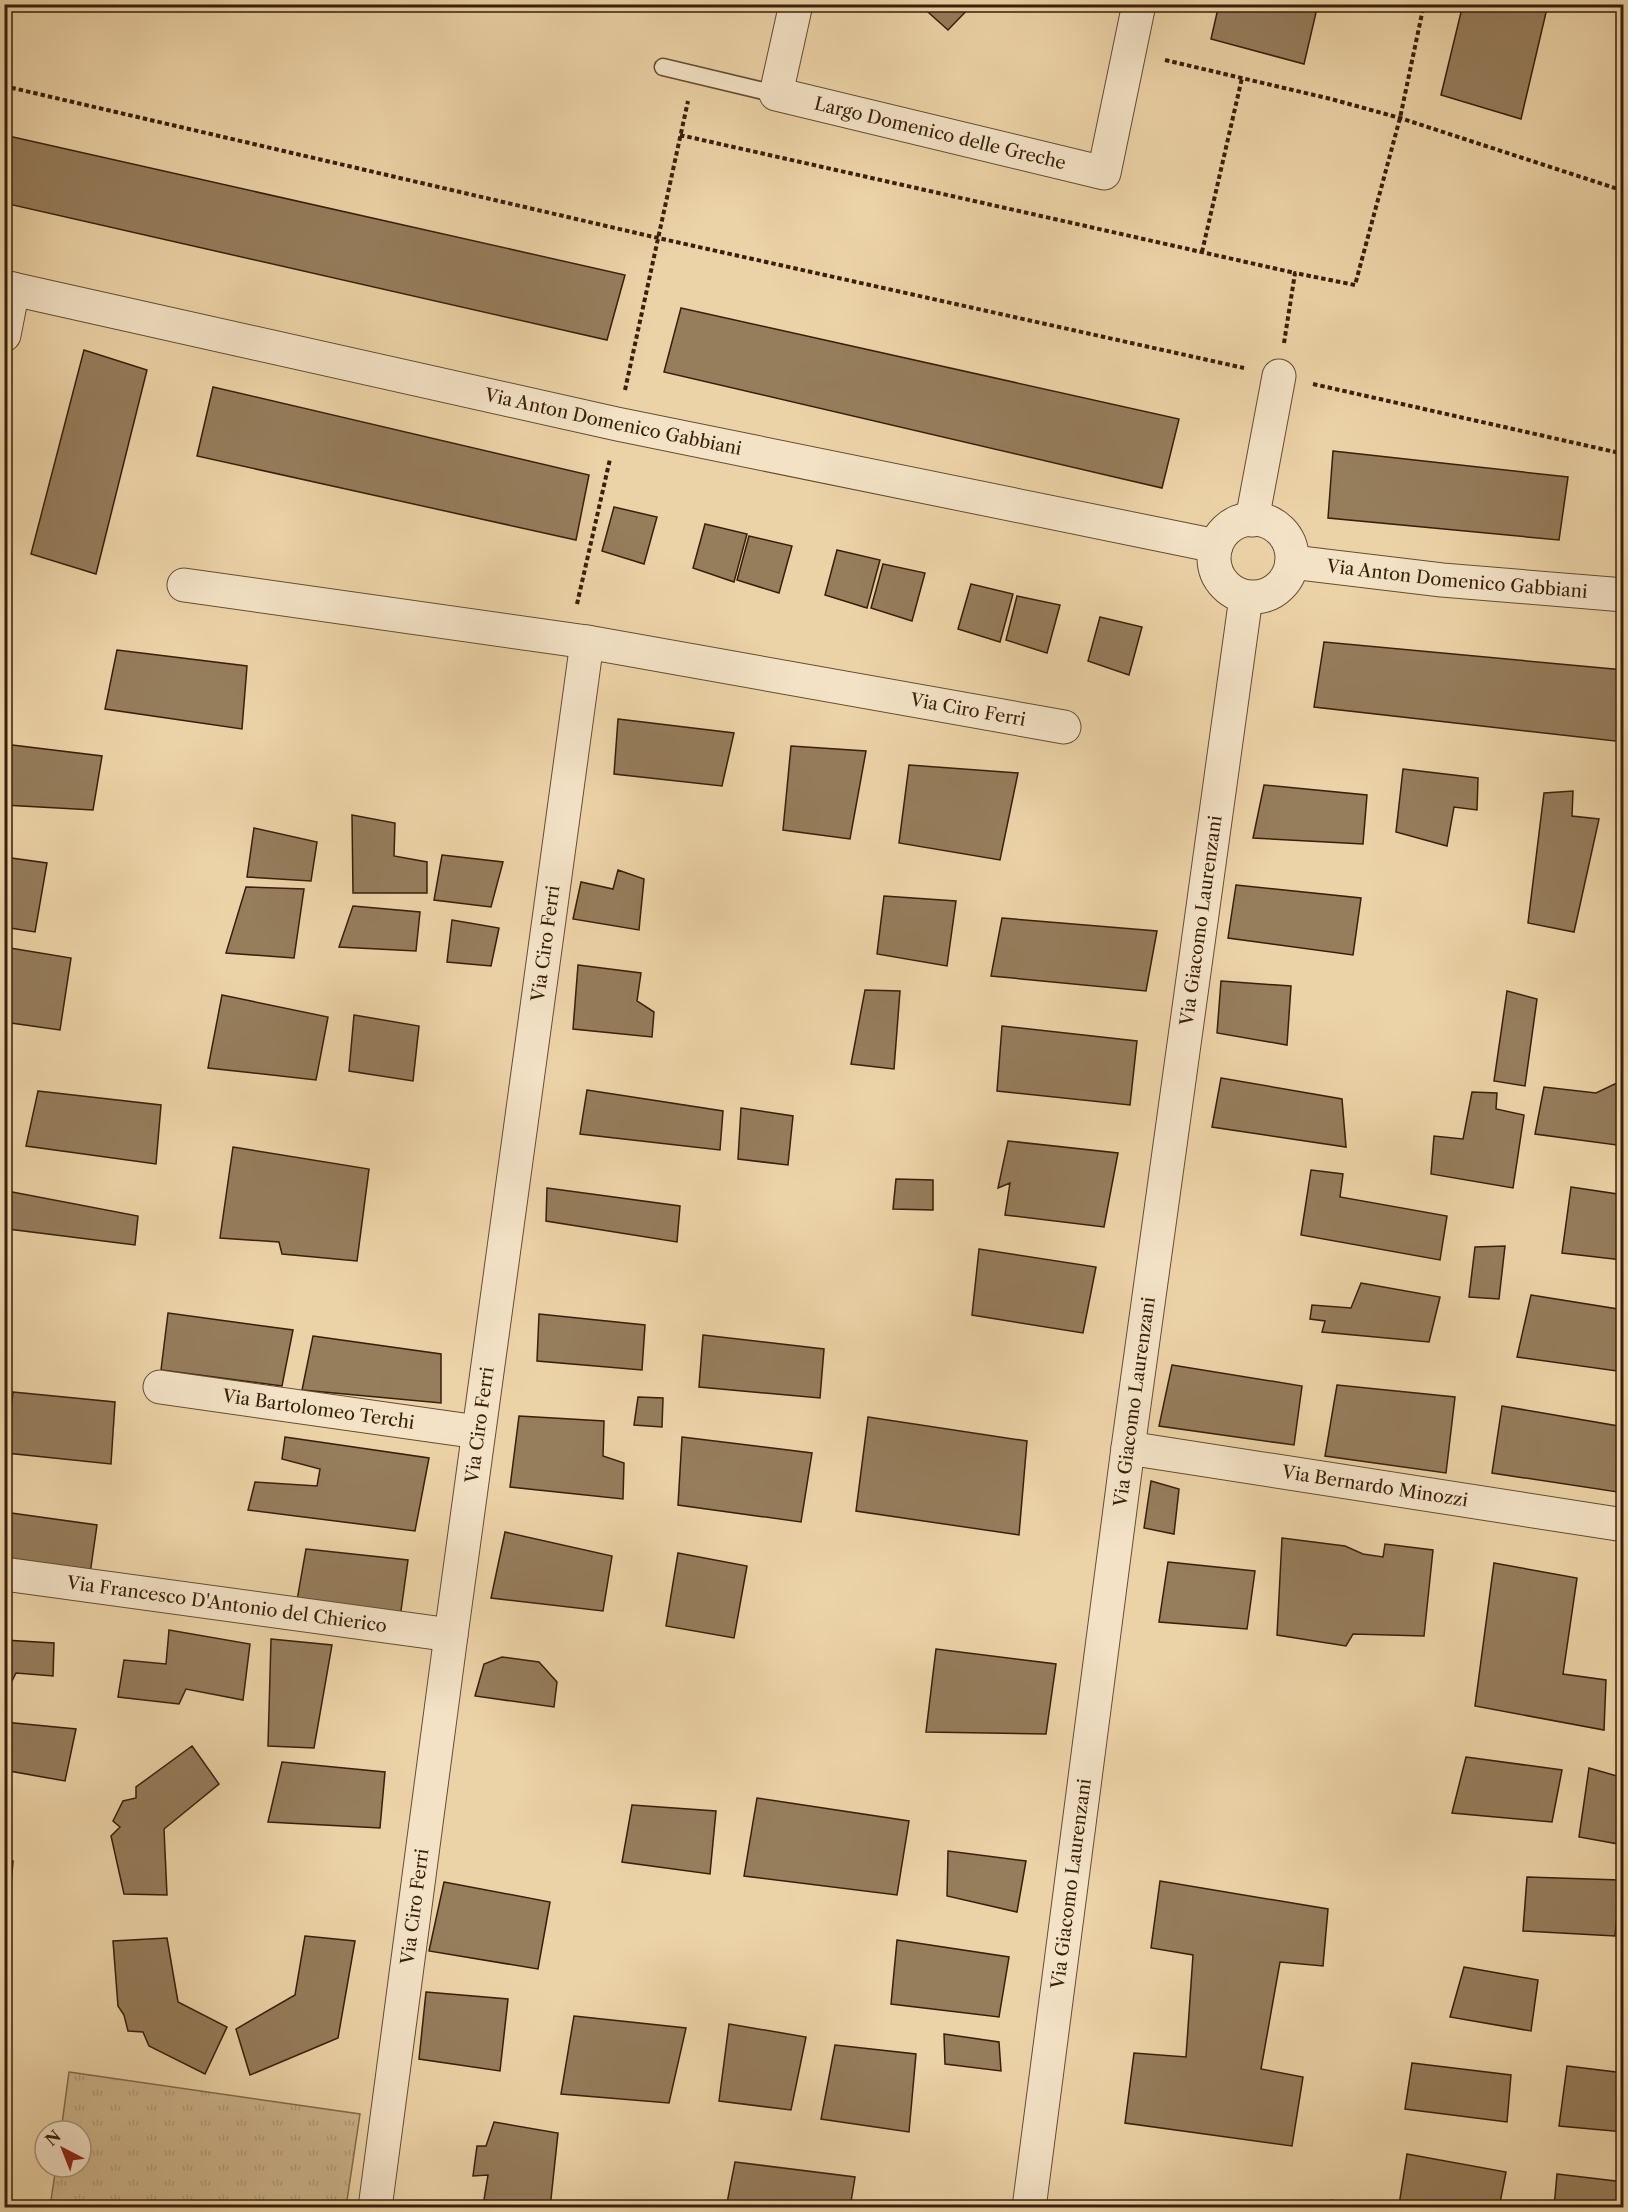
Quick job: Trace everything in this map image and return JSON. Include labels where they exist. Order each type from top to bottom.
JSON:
[{"type":"street","points":[[776,94],[796,4]]},
{"type":"street","points":[[1130,51],[1139,4]]},
{"type":"street","name":"Largo Domenico delle Greche","points":[[776,94],[1104,173],[1130,51]]},
{"type":"street","points":[[4,334],[9,288]]},
{"type":"street","name":"Via Anton Domenico Gabbiani","points":[[9,288],[617,424],[1216,546]]},
{"type":"street","points":[[1252,520],[1279,376]]},
{"type":"street","points":[[1252,520],[1264,521],[1276,527],[1286,537],[1291,549],[1292,562],[1289,575],[1271,594],[1246,597],[1234,592],[1223,583],[1214,559],[1216,546],[1221,536],[1240,522],[1252,520]]},
{"type":"street","name":"Via Anton Domenico Gabbiani","points":[[1292,562],[1442,580],[1623,595]]},
{"type":"street","name":"Via Ciro Ferri","points":[[184,585],[578,641],[1064,727]]},
{"type":"street","name":"Via Giacomo Laurenzani","points":[[1029,2208],[1128,1448],[1246,597]]},
{"type":"street","name":"Via Ciro Ferri","points":[[375,2208],[478,1432],[578,641]]},
{"type":"street","name":"Via Bartolomeo Terchi","points":[[160,1387],[478,1432]]},
{"type":"street","name":"Via Bernardo Minozzi","points":[[1128,1448],[1623,1525]]},
{"type":"street","name":"Via Francesco D'Antonio del Chierico","points":[[4,1574],[451,1635]]},
{"type":"lane","points":[[663,67],[776,94]]},
{"type":"path","points":[[680,135],[1355,285],[1400,118],[1424,4]]},
{"type":"path","points":[[1130,51],[1331,99],[1400,118],[1623,191]]},
{"type":"path","points":[[578,641],[617,424],[694,74]]},
{"type":"path","points":[[1202,252],[1242,78]]},
{"type":"path","points":[[4,86],[658,238],[1623,454]]},
{"type":"path","points":[[1279,376],[1295,273]]},
{"type":"green space","points":[[69,2072],[360,2114],[346,2207],[50,2207],[54,2179],[93,2179],[93,2119],[63,2119]]},
{"type":"building","points":[[919,4],[973,4],[948,30]]},
{"type":"building","points":[[1219,4],[1318,4],[1304,64],[1211,39]]},
{"type":"building","points":[[1463,4],[1548,4],[1521,119],[1441,95]]},
{"type":"building","points":[[4,135],[625,275],[607,340],[4,203]]},
{"type":"building","points":[[681,308],[1179,419],[1162,488],[664,372]]},
{"type":"building","points":[[84,350],[147,370],[96,574],[31,554]]},
{"type":"building","points":[[213,387],[589,475],[576,540],[197,456]]},
{"type":"building","points":[[1333,451],[1568,477],[1559,540],[1328,518]]},
{"type":"building","points":[[614,507],[657,517],[644,564],[602,551]]},
{"type":"building","points":[[705,524],[747,534],[734,582],[693,568]]},
{"type":"building","points":[[749,536],[792,546],[779,593],[737,580]]},
{"type":"building","points":[[837,550],[880,560],[867,608],[825,595]]},
{"type":"building","points":[[883,564],[925,573],[912,621],[871,608]]},
{"type":"building","points":[[971,584],[1013,594],[1000,642],[958,629]]},
{"type":"building","points":[[1017,596],[1060,605],[1047,653],[1006,640]]},
{"type":"building","points":[[1100,617],[1142,627],[1129,675],[1088,661]]},
{"type":"building","points":[[1324,642],[1624,670],[1624,742],[1314,707]]},
{"type":"building","points":[[117,650],[247,666],[242,729],[105,709]]},
{"type":"building","points":[[618,719],[734,733],[722,786],[614,774]]},
{"type":"building","points":[[4,744],[102,756],[93,810],[4,805]]},
{"type":"building","points":[[791,746],[866,751],[850,839],[783,830]]},
{"type":"building","points":[[909,765],[1018,773],[1000,860],[899,843]]},
{"type":"building","points":[[1403,769],[1478,778],[1477,810],[1454,807],[1447,846],[1396,832]]},
{"type":"building","points":[[1264,785],[1367,795],[1363,844],[1253,838]]},
{"type":"building","points":[[1573,791],[1572,816],[1599,819],[1574,932],[1528,923],[1544,793]]},
{"type":"building","points":[[352,815],[395,823],[394,856],[427,862],[427,893],[353,893]]},
{"type":"building","points":[[254,828],[317,842],[311,881],[247,877]]},
{"type":"building","points":[[442,855],[503,862],[491,907],[434,900]]},
{"type":"building","points":[[4,857],[47,863],[35,932],[4,927]]},
{"type":"building","points":[[618,870],[644,879],[639,930],[573,919],[581,882],[613,889]]},
{"type":"building","points":[[1236,885],[1361,898],[1353,955],[1228,938]]},
{"type":"building","points":[[246,887],[304,889],[294,958],[226,953]]},
{"type":"building","points":[[884,896],[956,901],[947,966],[877,954]]},
{"type":"building","points":[[353,906],[420,912],[416,951],[339,947]]},
{"type":"building","points":[[1002,918],[1157,931],[1146,991],[991,976]]},
{"type":"building","points":[[452,920],[499,928],[491,966],[447,962]]},
{"type":"building","points":[[4,947],[71,958],[60,1030],[4,1022]]},
{"type":"building","points":[[578,965],[641,973],[637,1001],[654,1012],[652,1037],[573,1029]]},
{"type":"building","points":[[1221,981],[1291,986],[1287,1045],[1217,1033]]},
{"type":"building","points":[[865,990],[900,991],[894,1069],[851,1064]]},
{"type":"building","points":[[1507,991],[1537,999],[1525,1086],[1494,1081]]},
{"type":"building","points":[[222,995],[328,1017],[316,1080],[208,1068]]},
{"type":"building","points":[[354,1015],[419,1026],[413,1081],[349,1071]]},
{"type":"building","points":[[1002,1026],[1137,1041],[1130,1105],[997,1091]]},
{"type":"building","points":[[1221,1078],[1342,1099],[1346,1147],[1212,1127]]},
{"type":"building","points":[[1624,1081],[1624,1146],[1535,1134],[1544,1087],[1596,1093]]},
{"type":"building","points":[[587,1090],[723,1111],[720,1150],[580,1134]]},
{"type":"building","points":[[38,1091],[161,1105],[156,1164],[26,1146]]},
{"type":"building","points":[[1472,1092],[1497,1093],[1496,1109],[1524,1115],[1513,1188],[1431,1174],[1434,1136],[1463,1139]]},
{"type":"building","points":[[741,1108],[793,1116],[788,1165],[738,1159]]},
{"type":"building","points":[[1008,1141],[1118,1153],[1104,1227],[1005,1215],[1010,1183],[998,1188]]},
{"type":"building","points":[[233,1147],[369,1169],[357,1261],[282,1254],[279,1242],[220,1238]]},
{"type":"building","points":[[1311,1170],[1343,1174],[1340,1197],[1447,1216],[1440,1260],[1301,1235]]},
{"type":"building","points":[[896,1179],[933,1180],[933,1210],[893,1209]]},
{"type":"building","points":[[1571,1187],[1624,1195],[1622,1260],[1562,1253]]},
{"type":"building","points":[[547,1188],[680,1206],[677,1242],[546,1221]]},
{"type":"building","points":[[7,1191],[138,1216],[135,1245],[8,1229]]},
{"type":"building","points":[[1505,1246],[1499,1299],[1469,1297],[1475,1247]]},
{"type":"building","points":[[979,1249],[1096,1267],[1083,1333],[972,1315]]},
{"type":"building","points":[[1361,1283],[1440,1297],[1429,1342],[1322,1332],[1325,1321],[1310,1319],[1312,1305],[1351,1308]]},
{"type":"building","points":[[1531,1295],[1624,1310],[1624,1372],[1517,1357]]},
{"type":"building","points":[[168,1313],[293,1330],[282,1386],[161,1370]]},
{"type":"building","points":[[539,1314],[645,1325],[642,1370],[537,1361]]},
{"type":"building","points":[[703,1335],[824,1349],[820,1398],[699,1387]]},
{"type":"building","points":[[313,1336],[441,1354],[441,1403],[302,1390]]},
{"type":"building","points":[[1172,1365],[1302,1386],[1294,1445],[1159,1426]]},
{"type":"building","points":[[1337,1385],[1455,1397],[1446,1473],[1325,1456]]},
{"type":"building","points":[[13,1392],[115,1402],[111,1464],[6,1453]]},
{"type":"building","points":[[638,1397],[663,1398],[662,1427],[634,1425]]},
{"type":"building","points":[[1502,1406],[1624,1427],[1624,1493],[1492,1473]]},
{"type":"building","points":[[519,1416],[604,1421],[603,1456],[624,1463],[623,1499],[510,1487]]},
{"type":"building","points":[[868,1417],[1027,1441],[1019,1535],[856,1511]]},
{"type":"building","points":[[285,1437],[429,1458],[415,1531],[248,1510],[255,1482],[317,1486],[320,1469],[282,1459]]},
{"type":"building","points":[[682,1437],[812,1453],[801,1522],[678,1505]]},
{"type":"building","points":[[1151,1481],[1179,1489],[1174,1534],[1144,1528]]},
{"type":"building","points":[[4,1512],[97,1525],[90,1574],[4,1564]]},
{"type":"building","points":[[505,1532],[612,1556],[603,1611],[491,1598]]},
{"type":"building","points":[[1282,1538],[1345,1546],[1363,1554],[1383,1557],[1385,1544],[1433,1550],[1424,1636],[1353,1634],[1346,1646],[1277,1635]]},
{"type":"building","points":[[306,1549],[408,1560],[400,1618],[296,1606]]},
{"type":"building","points":[[678,1553],[747,1566],[734,1638],[666,1626]]},
{"type":"building","points":[[1168,1562],[1255,1571],[1247,1629],[1159,1622]]},
{"type":"building","points":[[1494,1563],[1577,1578],[1563,1674],[1606,1680],[1604,1730],[1475,1706]]},
{"type":"building","points":[[169,1630],[250,1644],[243,1700],[186,1689],[179,1704],[118,1697],[124,1660],[166,1664]]},
{"type":"building","points":[[271,1639],[332,1645],[314,1748],[268,1746]]},
{"type":"building","points":[[4,1640],[54,1643],[53,1676],[16,1673],[10,1685],[4,1685]]},
{"type":"building","points":[[936,1649],[1056,1664],[1046,1734],[926,1732]]},
{"type":"building","points":[[502,1657],[539,1662],[557,1682],[554,1707],[475,1696],[484,1664]]},
{"type":"building","points":[[4,1722],[76,1729],[65,1781],[4,1770]]},
{"type":"building","points":[[192,1746],[219,1784],[164,1829],[167,1895],[124,1894],[111,1836],[120,1827],[113,1821],[123,1801],[136,1798],[136,1787]]},
{"type":"building","points":[[1466,1757],[1562,1770],[1552,1822],[1452,1813]]},
{"type":"building","points":[[282,1762],[385,1772],[380,1828],[268,1822]]},
{"type":"building","points":[[1589,1768],[1624,1778],[1624,1845],[1579,1837]]},
{"type":"building","points":[[757,1798],[909,1821],[897,1895],[744,1876]]},
{"type":"building","points":[[632,1805],[716,1811],[710,1874],[622,1862]]},
{"type":"building","points":[[948,1851],[1026,1861],[1017,1912],[947,1896]]},
{"type":"building","points":[[4,1859],[13,1861],[5,1954],[4,1954]]},
{"type":"building","points":[[1527,1877],[1620,1880],[1615,1936],[1523,1931]]},
{"type":"building","points":[[1160,1881],[1328,1909],[1323,1966],[1280,1962],[1261,2069],[1303,2077],[1292,2146],[1125,2123],[1134,2053],[1186,2057],[1193,1955],[1151,1948]]},
{"type":"building","points":[[444,1882],[550,1902],[538,1969],[429,1951]]},
{"type":"building","points":[[305,1936],[355,1941],[338,2038],[250,2075],[236,2029],[295,1995]]},
{"type":"building","points":[[167,1938],[178,2002],[227,2027],[205,2074],[149,2046],[143,2032],[128,2031],[124,2015],[118,2006],[113,1941]]},
{"type":"building","points":[[897,1940],[1009,1957],[999,2017],[891,2004]]},
{"type":"building","points":[[1464,1967],[1538,1980],[1531,2031],[1450,2017]]},
{"type":"building","points":[[426,1992],[508,1999],[500,2071],[419,2059]]},
{"type":"building","points":[[574,2016],[686,2028],[669,2103],[561,2094]]},
{"type":"building","points":[[729,2024],[806,2037],[791,2110],[719,2101]]},
{"type":"building","points":[[944,2034],[999,2042],[1001,2071],[945,2064]]},
{"type":"building","points":[[835,2045],[916,2054],[909,2132],[821,2119]]},
{"type":"building","points":[[1412,2063],[1511,2075],[1507,2122],[1405,2109]]},
{"type":"building","points":[[1567,2066],[1624,2073],[1624,2132],[1559,2126]]},
{"type":"building","points":[[494,2122],[558,2133],[550,2208],[529,2208],[484,2200],[488,2175],[473,2176],[477,2146],[486,2146]]},
{"type":"building","points":[[1407,2154],[1506,2172],[1499,2208],[1415,2208],[1399,2205]]},
{"type":"building","points":[[735,2162],[855,2177],[850,2208],[726,2208]]},
{"type":"building","points":[[1557,2174],[1624,2182],[1624,2208],[1554,2208]]},
{"type":"building","points":[[1332,2200],[1358,2208],[1330,2208]]}]
